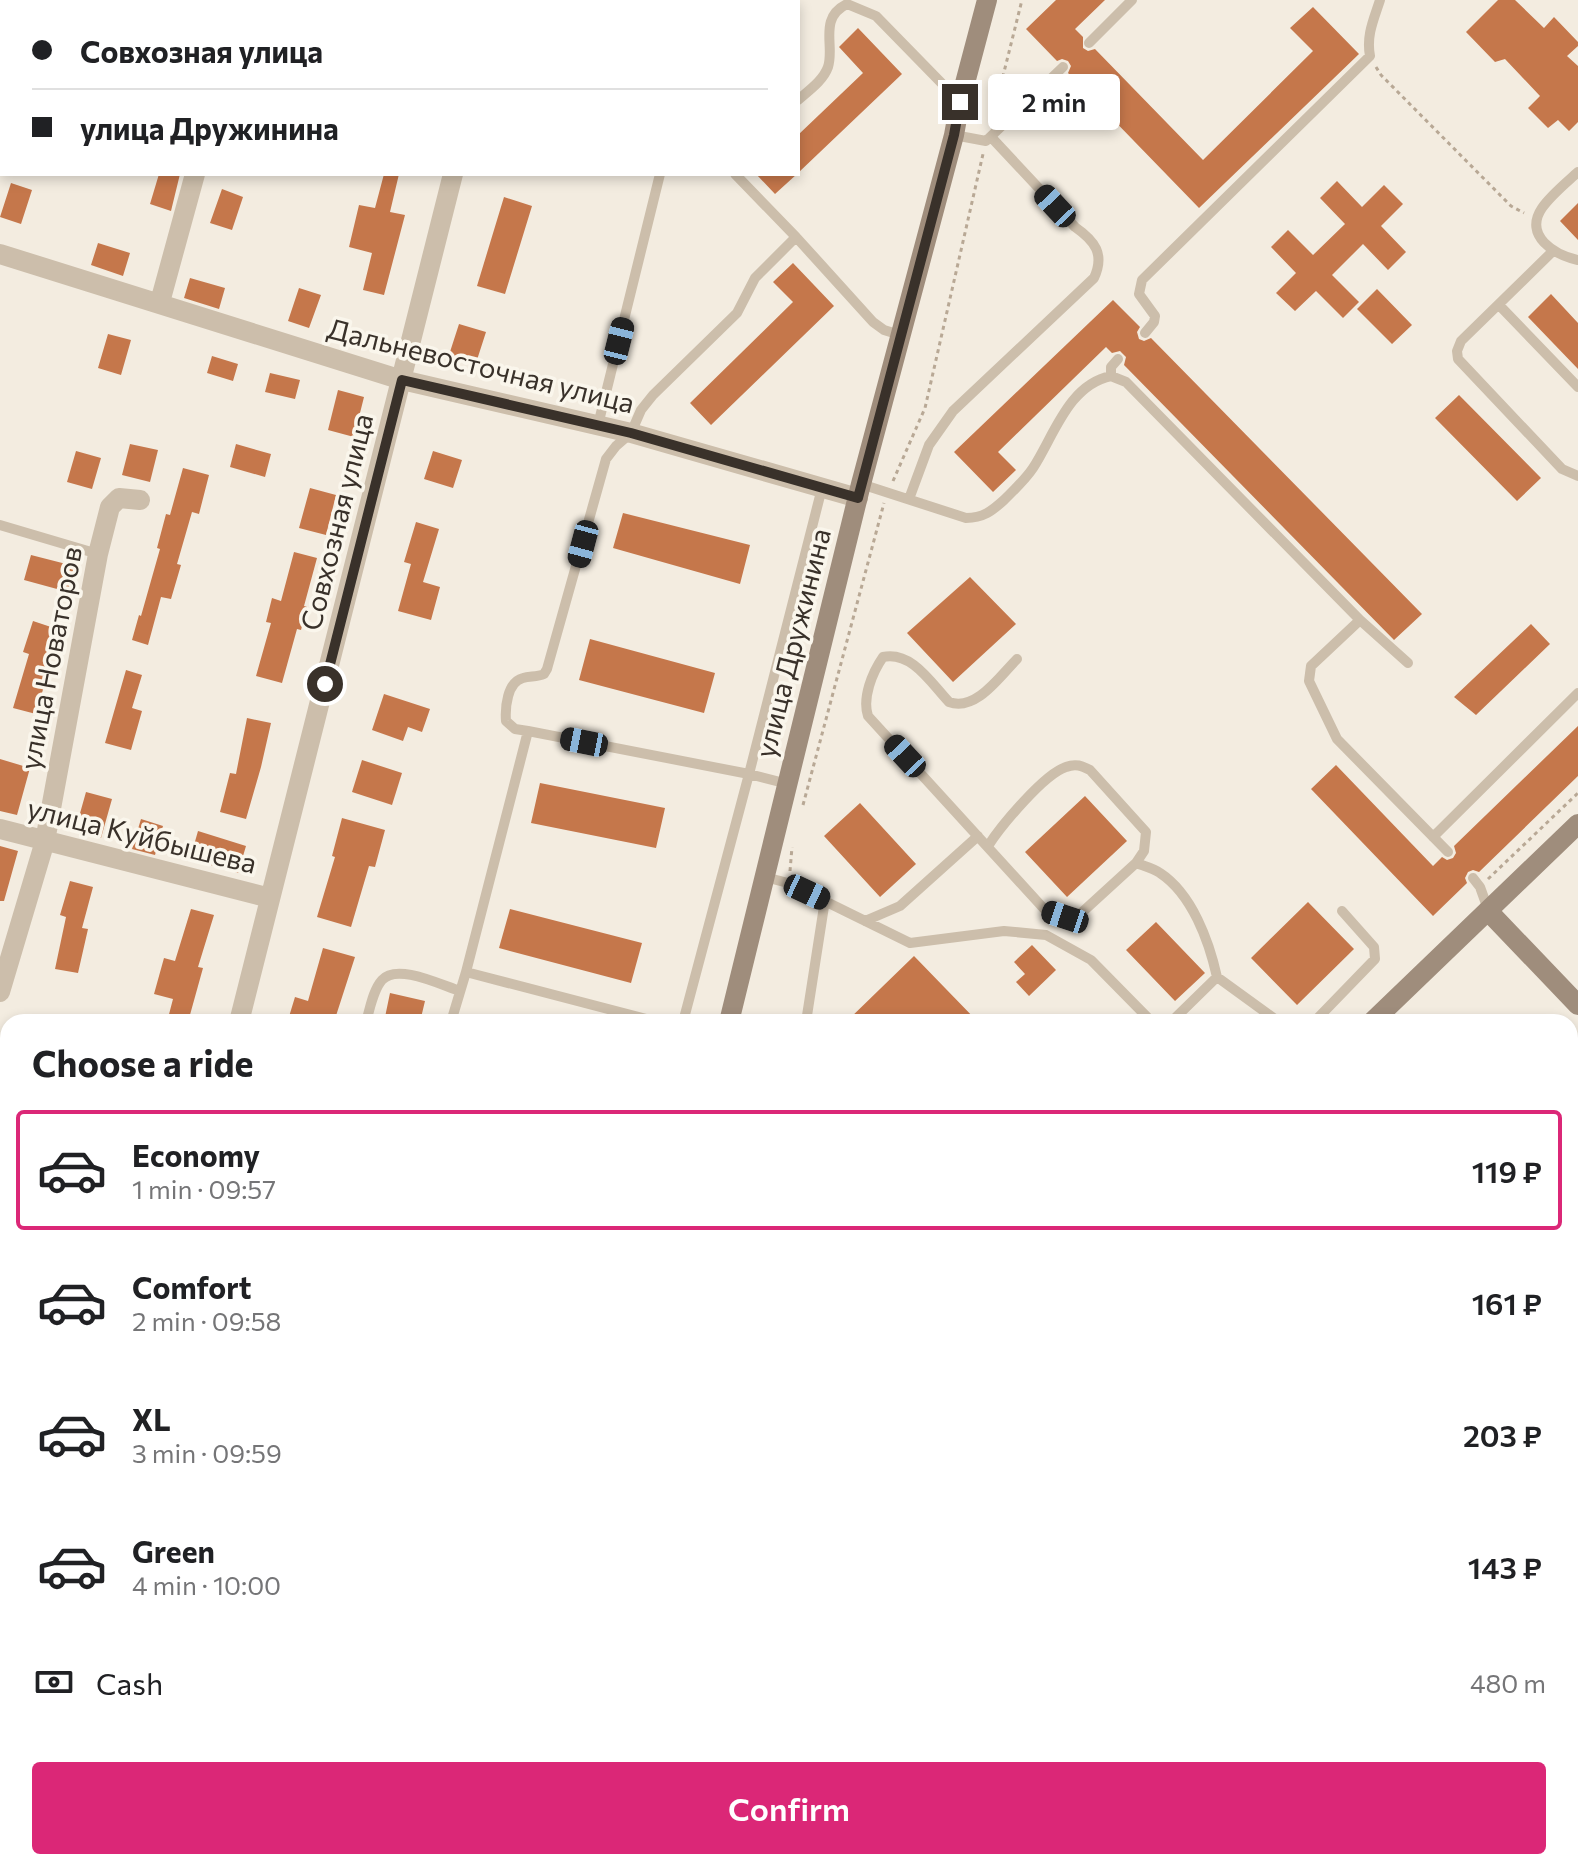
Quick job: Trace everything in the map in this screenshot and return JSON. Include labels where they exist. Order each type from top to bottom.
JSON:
[{"type":"main road","name":"улица Дружинина","points":[[731,1014],[860,491],[987,0]]},
{"type":"main road","points":[[1381,1014],[1578,824]]},
{"type":"main road","points":[[1489,912],[1578,1005]]},
{"type":"street","points":[[160,302],[194,176]]},
{"type":"street","name":"Совхозная улица","points":[[241,1014],[453,176]]},
{"type":"street","name":"Дальневосточная улица","points":[[0,254],[402,380],[631,433],[822,488],[860,491]]},
{"type":"street","name":"улица Новаторов","points":[[0,992],[45,841],[98,554],[110,507],[119,498],[140,500]]},
{"type":"street","name":"улица Куйбышева","points":[[0,829],[270,898]]},
{"type":"lane","points":[[1089,43],[1132,0]]},
{"type":"lane","points":[[1145,333],[1155,316],[1139,294],[1142,280],[1370,56],[1368,43],[1371,26],[1380,0]]},
{"type":"lane","points":[[800,98],[822,78],[829,65],[827,33],[835,15],[847,4],[876,16],[960,102]]},
{"type":"lane","points":[[989,139],[1063,67]]},
{"type":"lane","points":[[909,499],[929,445],[953,411],[1094,278],[1099,267],[1100,256],[1091,238],[1075,227],[989,139],[954,135]]},
{"type":"lane","points":[[1578,172],[1544,206],[1537,221],[1541,240],[1552,252],[1578,260]]},
{"type":"lane","points":[[598,425],[660,176]]},
{"type":"lane","points":[[737,176],[873,322],[884,330],[900,335]]},
{"type":"lane","points":[[788,784],[515,729],[506,721],[505,711],[512,685],[523,678],[544,674],[547,669],[606,459],[631,433],[641,410],[653,395],[737,313],[755,278],[796,237]]},
{"type":"lane","points":[[1552,252],[1461,341],[1457,351],[1458,359],[1562,469],[1578,476]]},
{"type":"lane","points":[[1499,305],[1578,387]]},
{"type":"lane","points":[[1111,376],[1111,367],[1118,359]]},
{"type":"lane","points":[[860,491],[887,493],[966,518],[978,518],[1025,480],[1057,422],[1083,391],[1100,378],[1111,376],[1126,382],[1360,620],[1408,663]]},
{"type":"lane","points":[[685,1014],[822,488]]},
{"type":"lane","points":[[0,525],[98,554]]},
{"type":"lane","points":[[1360,620],[1311,666],[1309,681],[1337,739],[1448,852]]},
{"type":"lane","points":[[988,846],[1004,823],[1054,774],[1066,767],[1079,765],[1090,770],[1146,832],[1144,851],[1136,863],[1078,916],[1065,917],[1046,911],[868,716],[867,700],[876,667],[883,657],[893,655],[914,664],[949,702],[956,704],[979,697],[1017,659]]},
{"type":"lane","points":[[1433,837],[1578,693]]},
{"type":"lane","points":[[453,1014],[528,731]]},
{"type":"lane","points":[[865,921],[900,906],[978,836]]},
{"type":"lane","points":[[1136,863],[1159,872],[1184,899],[1209,945],[1217,977],[1268,1014]]},
{"type":"lane","points":[[765,877],[788,883],[910,943],[1004,931],[1046,935],[1091,960],[1144,1014]]},
{"type":"lane","points":[[1473,878],[1480,887],[1489,912]]},
{"type":"lane","points":[[807,1014],[825,900]]},
{"type":"lane","points":[[1322,1014],[1375,959],[1374,947],[1342,911]]},
{"type":"lane","points":[[466,972],[627,1014]]},
{"type":"lane","points":[[369,1014],[381,981],[390,975],[403,973],[460,991]]},
{"type":"lane","points":[[1179,1014],[1217,977]]},
{"type":"path","points":[[801,812],[887,493],[925,408],[1022,0]]},
{"type":"path","points":[[1370,56],[1381,75],[1511,206],[1537,221]]},
{"type":"path","points":[[788,883],[793,842]]},
{"type":"building","points":[[1056,0],[1105,0],[1075,29],[1083,37],[1083,48],[1088,51],[1095,49],[1203,160],[1313,51],[1290,28],[1313,7],[1359,54],[1199,208],[1068,73],[1071,66],[1068,61],[1057,61],[1026,29]]},
{"type":"building","points":[[1498,0],[1515,0],[1544,28],[1554,17],[1578,42],[1578,46],[1567,56],[1578,66],[1578,122],[1569,131],[1558,120],[1548,128],[1528,108],[1540,96],[1505,59],[1495,62],[1466,32]]},
{"type":"building","points":[[858,28],[902,74],[800,171],[800,133],[863,73],[839,47]]},
{"type":"building","points":[[158,176],[180,176],[171,211],[150,204]]},
{"type":"building","points":[[383,176],[399,176],[390,212],[405,215],[384,295],[363,290],[372,253],[349,247],[359,205],[375,208]]},
{"type":"building","points":[[758,176],[795,176],[775,194]]},
{"type":"building","points":[[1337,181],[1362,207],[1384,185],[1403,204],[1381,226],[1406,252],[1388,270],[1363,244],[1332,275],[1359,302],[1343,318],[1316,291],[1295,311],[1276,293],[1296,273],[1271,247],[1288,230],[1313,255],[1345,224],[1320,198]]},
{"type":"building","points":[[11,183],[32,190],[21,224],[0,217]]},
{"type":"building","points":[[222,189],[243,197],[232,230],[210,223]]},
{"type":"building","points":[[504,197],[532,206],[505,294],[477,286]]},
{"type":"building","points":[[1578,203],[1578,240],[1560,221]]},
{"type":"building","points":[[98,243],[130,253],[123,276],[91,265]]},
{"type":"building","points":[[793,263],[834,306],[711,425],[690,403],[793,302],[773,282]]},
{"type":"building","points":[[190,278],[225,288],[219,309],[184,298]]},
{"type":"building","points":[[299,288],[321,295],[309,328],[288,321]]},
{"type":"building","points":[[1377,289],[1412,325],[1392,344],[1357,309]]},
{"type":"building","points":[[1551,294],[1578,323],[1578,369],[1528,317]]},
{"type":"building","points":[[1113,300],[1140,327],[1137,332],[1139,339],[1144,341],[1151,338],[1422,614],[1394,640],[1124,365],[1126,357],[1120,351],[1112,353],[1106,347],[998,452],[1016,470],[993,492],[954,452]]},
{"type":"building","points":[[459,324],[486,332],[476,363],[449,355]]},
{"type":"building","points":[[108,334],[131,340],[121,375],[98,368]]},
{"type":"building","points":[[212,356],[238,364],[233,381],[207,373]]},
{"type":"building","points":[[270,373],[300,380],[295,399],[265,392]]},
{"type":"building","points":[[338,390],[364,397],[354,437],[328,430]]},
{"type":"building","points":[[1459,395],[1541,478],[1517,501],[1435,418]]},
{"type":"building","points":[[130,444],[158,450],[150,482],[122,475]]},
{"type":"building","points":[[236,444],[271,454],[265,477],[230,467]]},
{"type":"building","points":[[76,451],[101,458],[92,489],[67,482]]},
{"type":"building","points":[[433,451],[462,460],[453,488],[424,479]]},
{"type":"building","points":[[183,468],[209,475],[199,514],[192,512],[171,599],[161,597],[148,645],[132,640],[160,549],[157,548],[166,514],[170,515]]},
{"type":"building","points":[[310,488],[336,495],[326,535],[299,528]]},
{"type":"building","points":[[623,513],[750,545],[740,584],[613,548]]},
{"type":"building","points":[[416,522],[439,529],[423,582],[440,587],[431,620],[398,611],[411,564],[404,562]]},
{"type":"building","points":[[294,552],[317,558],[301,630],[297,629],[282,683],[256,676],[271,623],[266,622],[272,598],[281,601]]},
{"type":"building","points":[[31,555],[74,566],[68,592],[24,580]]},
{"type":"building","points":[[970,577],[1016,624],[953,682],[907,633]]},
{"type":"building","points":[[33,621],[60,630],[36,714],[13,708],[29,654],[23,652]]},
{"type":"building","points":[[1531,624],[1550,644],[1476,715],[1454,697]]},
{"type":"building","points":[[590,639],[715,673],[704,713],[579,680]]},
{"type":"building","points":[[126,670],[142,675],[132,708],[142,711],[131,750],[105,743]]},
{"type":"building","points":[[384,694],[430,709],[422,732],[408,727],[403,741],[372,730]]},
{"type":"building","points":[[247,718],[271,723],[246,819],[220,812],[230,773],[236,774]]},
{"type":"building","points":[[1578,726],[1578,776],[1479,872],[1468,872],[1465,878],[1467,883],[1433,916],[1311,789],[1336,765],[1433,866],[1442,857],[1447,860],[1453,858],[1456,853],[1454,846]]},
{"type":"building","points":[[0,759],[30,768],[17,815],[0,811]]},
{"type":"building","points":[[362,760],[402,773],[392,805],[352,792]]},
{"type":"building","points":[[540,783],[665,808],[656,848],[531,823]]},
{"type":"building","points":[[86,792],[112,799],[101,838],[75,831]]},
{"type":"building","points":[[1085,796],[1127,841],[1067,897],[1025,852]]},
{"type":"building","points":[[860,803],[916,864],[880,897],[824,836]]},
{"type":"building","points":[[342,818],[385,830],[375,867],[369,866],[351,927],[317,917],[335,857],[332,856]]},
{"type":"building","points":[[141,819],[163,826],[155,855],[132,849]]},
{"type":"building","points":[[198,831],[246,846],[238,873],[190,859]]},
{"type":"building","points":[[0,846],[18,851],[4,901],[0,901]]},
{"type":"building","points":[[70,881],[93,887],[82,928],[88,929],[78,973],[55,969],[66,917],[60,915]]},
{"type":"building","points":[[1308,902],[1354,949],[1297,1005],[1251,958]]},
{"type":"building","points":[[191,909],[214,915],[198,967],[203,968],[190,1014],[169,1014],[173,999],[154,994],[164,958],[175,961]]},
{"type":"building","points":[[510,909],[642,943],[631,983],[499,948]]},
{"type":"building","points":[[1156,922],[1205,973],[1175,1001],[1126,950]]},
{"type":"building","points":[[1032,945],[1056,970],[1029,996],[1016,982],[1025,974],[1014,962]]},
{"type":"building","points":[[323,948],[355,957],[337,1014],[290,1014],[295,997],[308,1001]]},
{"type":"building","points":[[914,956],[970,1014],[854,1014]]},
{"type":"building","points":[[390,993],[425,1001],[422,1014],[386,1014]]},
{"type":"route","points":[[325,684],[402,380],[631,433],[858,498],[954,135],[960,102]]}]
